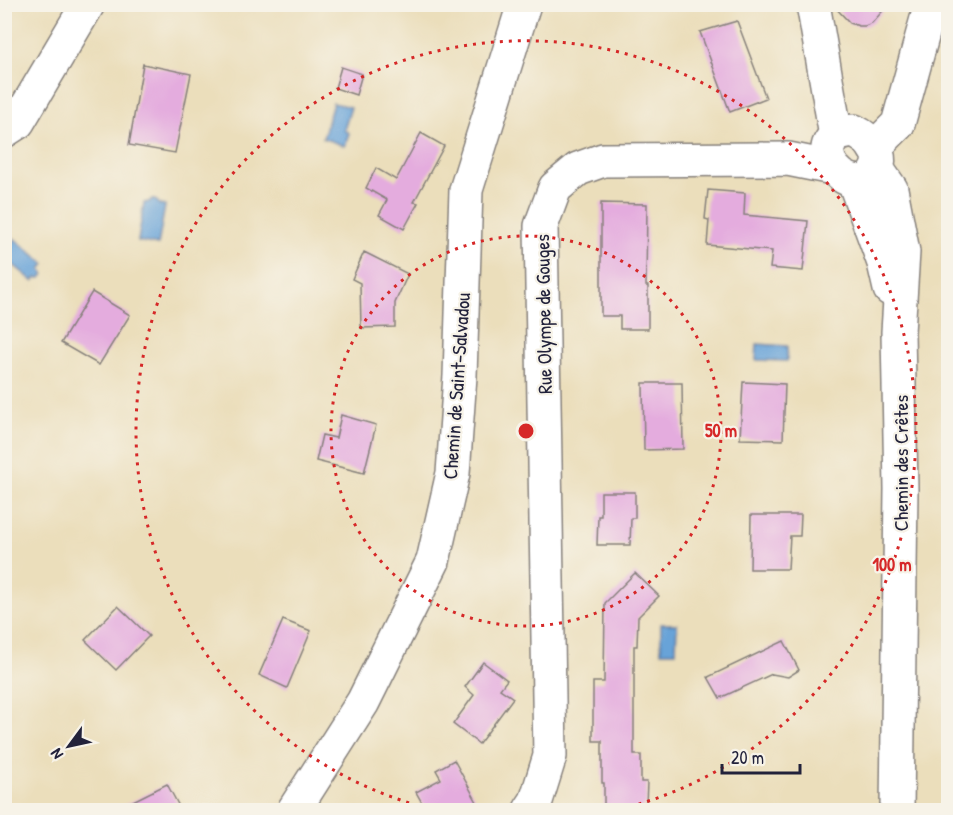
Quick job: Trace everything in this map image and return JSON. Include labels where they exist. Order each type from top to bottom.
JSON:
[{"type":"street","points":[[4,131],[18,122],[88,4]]},
{"type":"street","name":"Chemin de Saint-Salvadou","points":[[294,810],[363,702],[433,561],[453,473],[460,376],[465,190],[524,4]]},
{"type":"street","name":"Chemin des Crêtes","points":[[813,4],[826,76],[851,154],[891,189],[903,252],[898,332],[901,489],[897,810]]},
{"type":"street","points":[[851,154],[898,124],[931,4]]},
{"type":"street","name":"Rue Olympe de Gouges","points":[[530,810],[536,801],[550,756],[541,226],[555,188],[578,169],[603,160],[775,159],[851,154]]},
{"type":"water","points":[[333,103],[351,107],[344,130],[349,133],[345,146],[323,138]]},
{"type":"water","points":[[152,199],[165,206],[158,245],[138,241],[144,203]]},
{"type":"water","points":[[15,239],[45,264],[41,269],[44,274],[41,278],[33,281],[5,258],[5,251]]},
{"type":"water","points":[[757,344],[787,346],[787,361],[756,360]]},
{"type":"water","points":[[661,624],[677,624],[676,652],[661,652]]},
{"type":"building","points":[[832,4],[889,4],[872,23],[859,26],[850,23]]},
{"type":"building","points":[[737,21],[766,98],[730,112],[700,32]]},
{"type":"building","points":[[143,64],[191,74],[175,153],[129,145]]},
{"type":"building","points":[[341,67],[362,74],[356,95],[335,88]]},
{"type":"building","points":[[421,133],[444,146],[414,202],[418,203],[404,229],[379,215],[387,200],[366,188],[376,168],[396,180]]},
{"type":"building","points":[[708,190],[745,193],[744,215],[808,221],[803,271],[770,268],[772,251],[707,245],[709,220],[705,219]]},
{"type":"building","points":[[601,203],[647,204],[648,329],[620,329],[620,316],[601,316]]},
{"type":"building","points":[[364,252],[408,274],[395,303],[395,327],[361,328],[360,283],[352,279]]},
{"type":"building","points":[[92,292],[130,315],[99,365],[61,343]]},
{"type":"building","points":[[743,382],[785,384],[783,440],[740,439]]},
{"type":"building","points":[[643,383],[682,383],[683,449],[644,450]]},
{"type":"building","points":[[341,415],[376,425],[364,473],[316,461],[322,435],[336,438]]},
{"type":"building","points":[[601,492],[635,492],[635,518],[631,518],[630,545],[597,545],[598,516],[601,516]]},
{"type":"building","points":[[751,515],[801,515],[800,536],[790,536],[788,569],[750,569]]},
{"type":"building","points":[[635,573],[659,596],[638,617],[637,646],[634,646],[634,755],[641,755],[641,782],[647,782],[646,805],[643,805],[643,810],[604,810],[602,741],[593,741],[593,682],[604,682],[605,603]]},
{"type":"building","points":[[118,606],[149,636],[116,670],[85,640]]},
{"type":"building","points":[[283,620],[311,631],[287,688],[259,675]]},
{"type":"building","points":[[784,641],[799,670],[788,677],[772,674],[720,698],[708,677]]},
{"type":"building","points":[[483,662],[507,680],[500,689],[513,698],[479,744],[453,724],[474,695],[465,687]]},
{"type":"building","points":[[454,760],[478,804],[466,810],[426,810],[416,792],[441,779],[436,770]]},
{"type":"building","points":[[167,784],[181,810],[115,810]]}]
